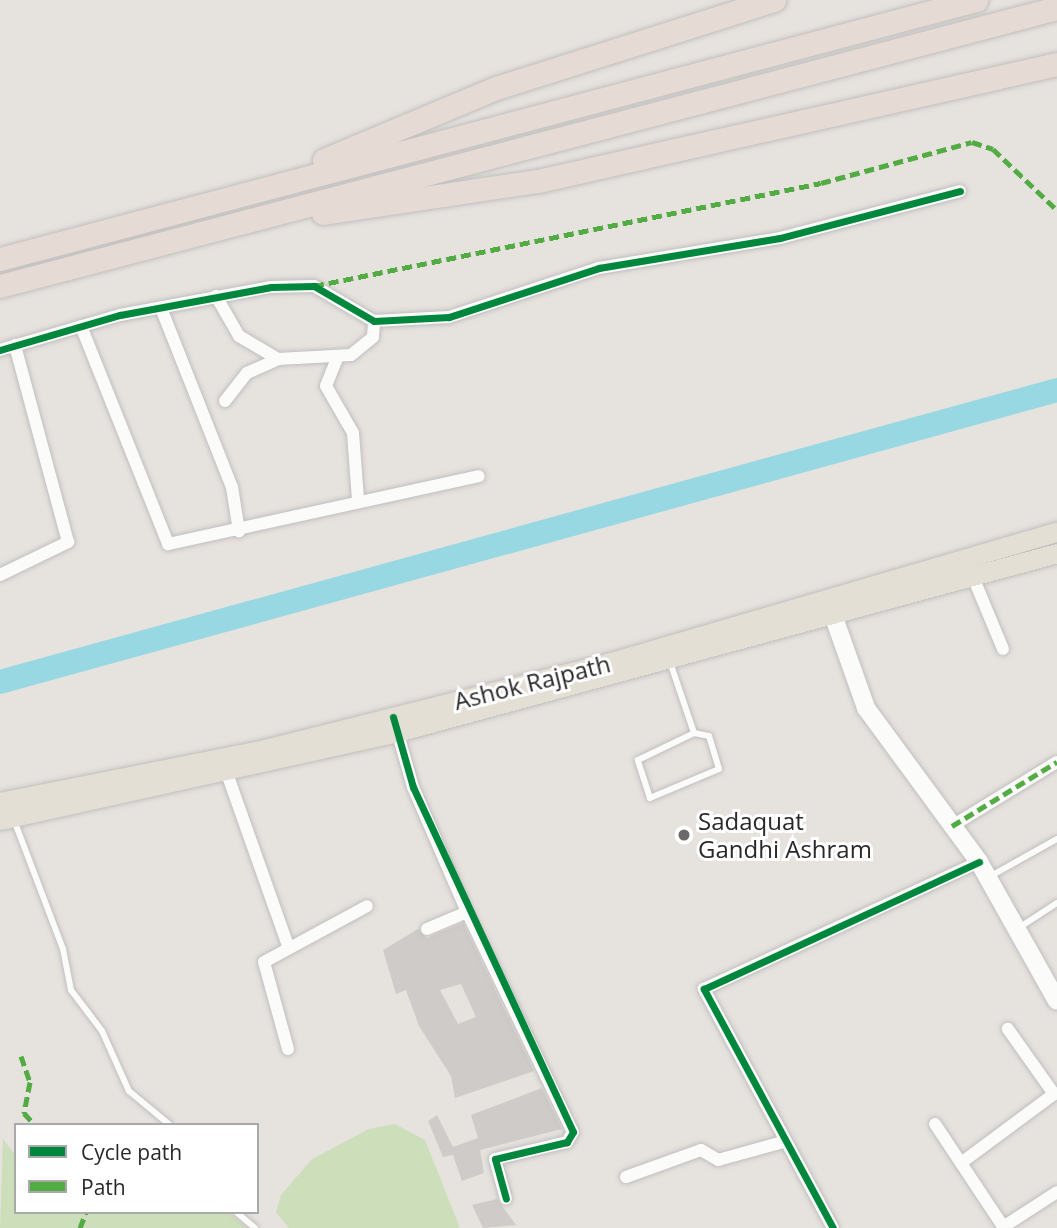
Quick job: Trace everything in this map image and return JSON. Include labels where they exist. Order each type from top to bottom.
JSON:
[{"type":"highway","points":[[247,192],[496,88],[774,0]]},
{"type":"highway","points":[[0,259],[976,0]]},
{"type":"highway","points":[[0,286],[1057,8]]},
{"type":"highway","points":[[225,226],[538,180],[1057,64]]},
{"type":"main road","name":"Ashok Rajpath","points":[[7,818],[395,724],[667,654],[830,608],[1057,532]]},
{"type":"main road","name":"Ashok Rajpath","points":[[830,608],[973,577],[1057,553]]},
{"type":"main road","name":"Ashok Rajpath","points":[[0,802],[224,766]]},
{"type":"street","points":[[0,350],[81,326],[216,296],[314,286],[374,321],[449,317],[600,268],[780,238],[960,191]]},
{"type":"street","points":[[216,296],[239,336],[278,359]]},
{"type":"street","points":[[161,308],[232,487],[239,531]]},
{"type":"street","points":[[225,401],[247,373],[278,359],[338,356],[364,348],[374,321]]},
{"type":"street","points":[[81,326],[162,537],[179,546],[358,499],[479,476]]},
{"type":"street","points":[[0,575],[68,542],[15,345]]},
{"type":"street","points":[[338,356],[326,386],[353,433],[358,499]]},
{"type":"street","points":[[973,577],[1003,649]]},
{"type":"street","points":[[830,608],[866,708],[983,870],[1013,932],[1057,1001]]},
{"type":"street","points":[[395,724],[413,787],[467,912],[573,1132],[566,1142],[495,1159],[506,1199]]},
{"type":"street","points":[[952,826],[1057,762]]},
{"type":"street","points":[[224,766],[288,946]]},
{"type":"street","points":[[833,1228],[783,1142],[704,989],[983,870]]},
{"type":"street","points":[[288,1049],[262,967],[288,946],[367,906]]},
{"type":"street","points":[[427,929],[467,912]]},
{"type":"street","points":[[961,1163],[1054,1094],[1009,1029]]},
{"type":"street","points":[[935,1124],[1003,1227],[1057,1192]]},
{"type":"street","points":[[626,1177],[701,1150],[716,1160],[783,1142]]},
{"type":"lane","points":[[667,654],[694,733]]},
{"type":"lane","points":[[694,733],[709,736],[719,769],[650,798],[638,760],[694,733]]},
{"type":"lane","points":[[7,818],[63,949],[71,990],[102,1031],[129,1091],[168,1123]]},
{"type":"lane","points":[[983,870],[1057,839]]},
{"type":"lane","points":[[1013,932],[1057,903]]},
{"type":"lane","points":[[238,1214],[255,1228]]},
{"type":"green space","points":[[395,1124],[425,1140],[460,1228],[289,1228],[276,1212],[281,1195],[312,1159],[369,1129]]},
{"type":"green space","points":[[3,1139],[14,1153],[14,1214],[230,1214],[247,1228],[0,1228]]},
{"type":"building","points":[[463,923],[534,1071],[455,1098],[451,1076],[419,1026],[406,990],[396,994],[383,950],[418,929],[427,938]],"holes":[[[461,984],[476,1017],[458,1024],[440,990]]]},
{"type":"building","points":[[542,1088],[562,1129],[480,1150],[484,1173],[462,1181],[453,1155],[443,1157],[428,1121],[437,1115],[453,1147],[478,1138],[471,1115]]},
{"type":"building","points":[[497,1199],[516,1225],[483,1228],[472,1205]]},
{"type":"waterway","points":[[0,682],[1057,390]]},
{"type":"marked path","points":[[314,286],[821,183],[972,142],[993,149],[1057,210]]},
{"type":"marked path","points":[[952,826],[1057,762]]},
{"type":"marked path","points":[[21,1056],[30,1082],[24,1113],[33,1123]]},
{"type":"marked path","points":[[80,1228],[85,1214]]},
{"type":"cycle path","points":[[0,350],[120,315],[271,287],[314,286],[374,321],[449,317],[599,268],[780,238],[960,191]]},
{"type":"cycle path","points":[[393,717],[413,787],[573,1132],[567,1142],[495,1159],[506,1199]]},
{"type":"cycle path","points":[[833,1228],[704,989],[979,862]]},
{"type":"place","name":"Sadaquat Gandhi Ashram","points":[[684,835]]}]
